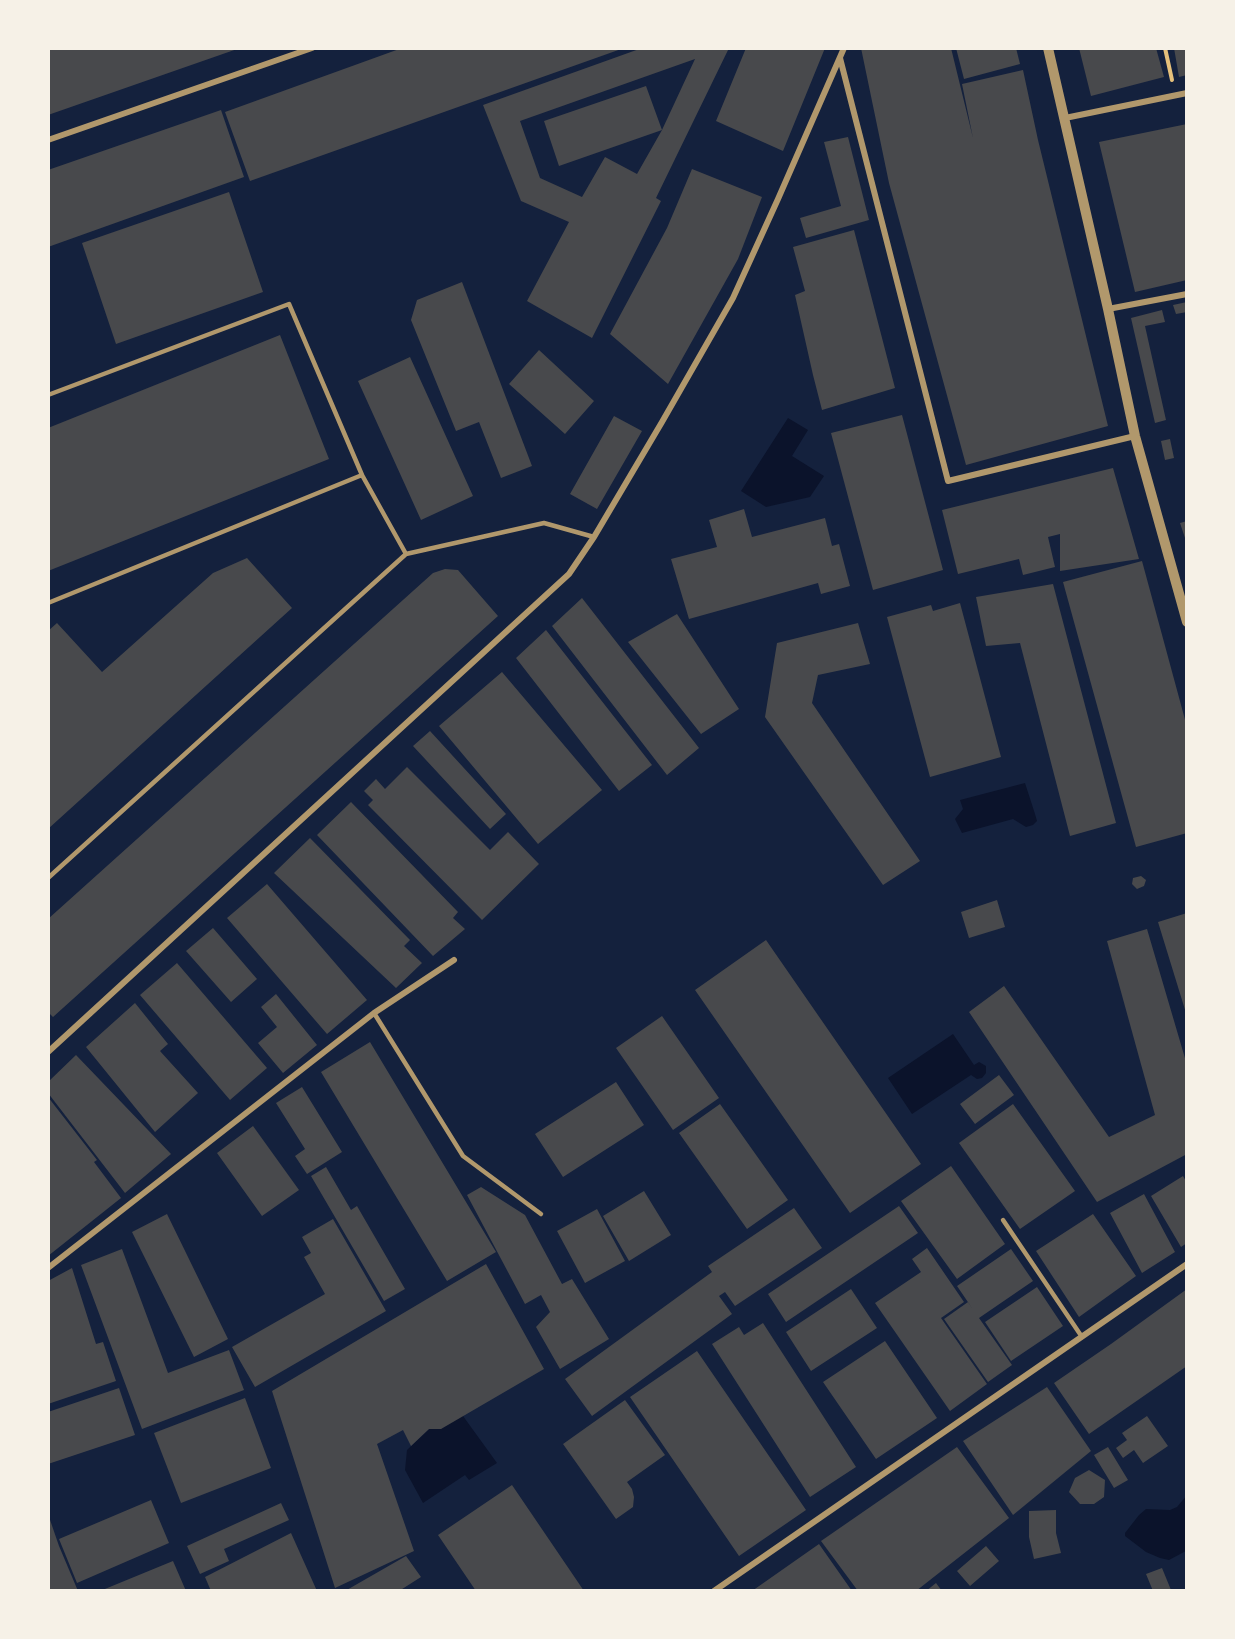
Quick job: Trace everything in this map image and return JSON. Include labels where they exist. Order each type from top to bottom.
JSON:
[{"type":"street","points":[[48,140],[312,48]]},
{"type":"street","points":[[50,1048],[569,574],[594,537],[733,298],[844,48]]},
{"type":"street","points":[[1048,48],[1135,436],[1187,622]]},
{"type":"street","points":[[840,57],[948,481],[1135,436]]},
{"type":"street","points":[[1065,118],[1187,93]]},
{"type":"street","points":[[1108,309],[1187,294]]},
{"type":"street","points":[[48,1268],[374,1013],[454,960]]},
{"type":"street","points":[[714,1591],[1187,1264]]},
{"type":"lane","points":[[48,395],[289,304],[362,475],[406,554]]},
{"type":"lane","points":[[48,603],[362,475]]},
{"type":"lane","points":[[48,878],[406,554],[544,523],[594,537]]},
{"type":"lane","points":[[374,1013],[462,1156],[541,1214]]},
{"type":"lane","points":[[1003,1220],[1082,1336]]},
{"type":"path","points":[[1165,48],[1175,96]]},
{"type":"water","points":[[788,418],[808,430],[792,456],[824,476],[810,497],[766,507],[741,491]]},
{"type":"water","points":[[1025,783],[1037,821],[1033,825],[1026,827],[1013,819],[962,833],[955,819],[963,809],[960,800]]},
{"type":"water","points":[[953,1034],[974,1065],[979,1062],[986,1066],[986,1073],[982,1078],[977,1079],[971,1075],[912,1114],[888,1078]]},
{"type":"water","points":[[463,1416],[497,1463],[469,1480],[465,1475],[423,1503],[405,1470],[407,1450],[429,1429]]},
{"type":"water","points":[[1187,1495],[1187,1550],[1184,1552],[1169,1560],[1160,1558],[1146,1552],[1125,1536],[1139,1515],[1146,1509],[1170,1510],[1177,1507]]},
{"type":"building","points":[[48,48],[240,48],[48,115]]},
{"type":"building","points":[[402,48],[624,48],[250,181],[225,112]]},
{"type":"building","points":[[642,48],[729,48],[656,198],[661,201],[592,338],[527,301],[569,222],[521,201],[483,105]],"holes":[[[695,59],[662,130],[637,174],[605,157],[582,197],[540,178],[520,121]]]},
{"type":"building","points":[[746,48],[825,48],[783,151],[716,121]]},
{"type":"building","points":[[861,48],[951,48],[973,138],[962,84],[1023,70],[1108,426],[966,465],[889,183]]},
{"type":"building","points":[[956,48],[1016,48],[1020,64],[964,79]]},
{"type":"building","points":[[1079,48],[1156,48],[1164,77],[1091,96]]},
{"type":"building","points":[[1174,48],[1187,48],[1187,75],[1179,77]]},
{"type":"building","points":[[646,86],[662,130],[559,166],[544,121]]},
{"type":"building","points":[[221,110],[244,177],[48,247],[48,170]]},
{"type":"building","points":[[1187,124],[1187,280],[1135,292],[1099,142]]},
{"type":"building","points":[[848,137],[869,220],[806,238],[800,218],[841,206],[824,142]]},
{"type":"building","points":[[692,169],[762,197],[738,259],[668,384],[610,334],[667,228]]},
{"type":"building","points":[[229,192],[263,292],[116,344],[82,243]]},
{"type":"building","points":[[854,230],[895,388],[822,410],[795,295],[805,291],[793,247]]},
{"type":"building","points":[[462,282],[532,466],[501,478],[479,422],[456,431],[411,320],[417,300]]},
{"type":"building","points":[[1187,302],[1187,312],[1176,314],[1173,305]]},
{"type":"building","points":[[1162,310],[1165,322],[1145,326],[1166,420],[1155,423],[1131,318]]},
{"type":"building","points":[[280,335],[329,459],[48,571],[48,428]]},
{"type":"building","points":[[539,350],[594,401],[565,434],[509,384]]},
{"type":"building","points":[[410,357],[473,496],[421,520],[358,381]]},
{"type":"building","points":[[902,415],[943,570],[873,590],[831,433]]},
{"type":"building","points":[[614,416],[642,431],[597,509],[570,494]]},
{"type":"building","points":[[1170,439],[1174,458],[1165,460],[1161,441]]},
{"type":"building","points":[[1113,468],[1139,559],[1060,571],[1060,534],[1048,537],[1055,567],[1023,575],[1019,559],[958,574],[942,510]]},
{"type":"building","points":[[744,509],[752,537],[825,518],[832,546],[839,544],[850,586],[821,594],[818,583],[689,619],[671,559],[717,547],[709,520]]},
{"type":"building","points":[[1187,521],[1187,537],[1185,538],[1180,523]]},
{"type":"building","points":[[247,558],[292,608],[48,829],[48,631],[57,623],[102,672],[213,573]]},
{"type":"building","points":[[1142,561],[1187,727],[1187,833],[1136,847],[1063,582]]},
{"type":"building","points":[[445,569],[458,570],[498,616],[53,1017],[48,1012],[48,919],[433,573]]},
{"type":"building","points":[[1053,584],[1116,823],[1070,836],[1020,643],[986,646],[976,597]]},
{"type":"building","points":[[582,598],[699,748],[667,775],[552,626]]},
{"type":"building","points":[[960,603],[1001,757],[930,777],[887,617],[931,605],[933,611]]},
{"type":"building","points":[[677,614],[739,709],[701,734],[628,642]]},
{"type":"building","points":[[858,623],[870,664],[818,675],[812,703],[920,861],[883,885],[765,717],[777,643]]},
{"type":"building","points":[[546,630],[652,765],[619,791],[516,658]]},
{"type":"building","points":[[502,672],[602,790],[538,844],[439,726]]},
{"type":"building","points":[[430,731],[506,814],[490,829],[413,746]]},
{"type":"building","points":[[407,767],[490,850],[508,832],[539,864],[482,920],[368,805],[373,800],[364,791],[376,779],[385,789]]},
{"type":"building","points":[[351,802],[458,912],[453,918],[465,929],[433,956],[317,835]]},
{"type":"building","points":[[310,838],[410,940],[404,946],[422,963],[396,988],[274,873]]},
{"type":"building","points":[[1141,876],[1146,880],[1144,886],[1137,889],[1132,884],[1133,878]]},
{"type":"building","points":[[267,884],[367,1000],[327,1034],[227,918]]},
{"type":"building","points":[[997,900],[1005,927],[969,938],[961,912]]},
{"type":"building","points":[[1187,913],[1187,1013],[1186,1013],[1158,922]]},
{"type":"building","points":[[213,928],[257,979],[231,1002],[186,951]]},
{"type":"building","points":[[1147,929],[1187,1065],[1187,1154],[1097,1202],[969,1012],[1004,986],[1109,1137],[1155,1115],[1107,941]]},
{"type":"building","points":[[766,940],[921,1164],[850,1213],[695,990]]},
{"type":"building","points":[[177,963],[267,1068],[230,1100],[140,995]]},
{"type":"building","points":[[276,994],[317,1045],[283,1073],[258,1043],[277,1027],[261,1007]]},
{"type":"building","points":[[135,1003],[168,1044],[160,1051],[198,1093],[155,1132],[86,1047]]},
{"type":"building","points":[[662,1016],[719,1098],[673,1130],[616,1048]]},
{"type":"building","points":[[370,1042],[496,1252],[447,1281],[321,1072]]},
{"type":"building","points":[[76,1055],[171,1154],[125,1193],[48,1093],[48,1082]]},
{"type":"building","points":[[999,1075],[1014,1095],[975,1124],[960,1104]]},
{"type":"building","points":[[616,1082],[644,1125],[563,1177],[535,1134]]},
{"type":"building","points":[[302,1087],[342,1152],[307,1174],[295,1156],[305,1149],[276,1103]]},
{"type":"building","points":[[48,1097],[97,1160],[94,1162],[121,1198],[48,1256]]},
{"type":"building","points":[[720,1104],[788,1200],[747,1229],[679,1133]]},
{"type":"building","points":[[1013,1104],[1075,1191],[1020,1229],[959,1143]]},
{"type":"building","points":[[253,1126],[299,1190],[262,1216],[217,1153]]},
{"type":"building","points":[[951,1166],[1005,1244],[957,1279],[901,1201]]},
{"type":"building","points":[[326,1167],[351,1210],[357,1206],[405,1289],[384,1301],[311,1176]]},
{"type":"building","points":[[1183,1176],[1187,1183],[1187,1243],[1181,1247],[1151,1196]]},
{"type":"building","points":[[481,1187],[525,1215],[562,1284],[572,1279],[609,1339],[560,1369],[536,1327],[550,1312],[541,1295],[525,1304],[467,1195]]},
{"type":"building","points":[[644,1191],[671,1235],[629,1261],[603,1216]]},
{"type":"building","points":[[1144,1194],[1175,1252],[1142,1273],[1110,1213]]},
{"type":"building","points":[[899,1206],[918,1233],[786,1322],[768,1294]]},
{"type":"building","points":[[794,1208],[822,1248],[735,1306],[725,1292],[719,1296],[732,1314],[592,1416],[565,1379],[712,1272],[708,1266]]},
{"type":"building","points":[[597,1209],[625,1261],[585,1283],[557,1231]]},
{"type":"building","points":[[167,1214],[228,1339],[194,1357],[132,1232]]},
{"type":"building","points":[[1093,1214],[1136,1276],[1079,1317],[1036,1251]]},
{"type":"building","points":[[333,1219],[386,1311],[255,1387],[232,1347],[325,1294],[304,1257],[311,1253],[302,1237]]},
{"type":"building","points":[[927,1248],[964,1302],[941,1318],[987,1384],[950,1411],[875,1303],[921,1272],[912,1259]]},
{"type":"building","points":[[122,1249],[168,1373],[229,1350],[244,1390],[142,1429],[81,1265]]},
{"type":"building","points":[[1011,1249],[1033,1281],[979,1318],[1012,1365],[988,1382],[944,1319],[968,1302],[957,1286]]},
{"type":"building","points":[[486,1264],[544,1369],[441,1429],[429,1429],[411,1446],[403,1430],[377,1444],[414,1551],[335,1588],[272,1391]]},
{"type":"building","points":[[72,1268],[96,1344],[103,1342],[116,1381],[48,1404],[48,1281]]},
{"type":"building","points":[[1037,1287],[1063,1326],[1011,1361],[985,1322]]},
{"type":"building","points":[[851,1289],[877,1328],[811,1371],[786,1332]]},
{"type":"building","points":[[1187,1289],[1187,1366],[1089,1434],[1054,1383]]},
{"type":"building","points":[[763,1323],[856,1467],[810,1497],[712,1344],[739,1327],[744,1335]]},
{"type":"building","points":[[885,1341],[937,1418],[876,1459],[823,1382]]},
{"type":"building","points":[[697,1351],[806,1510],[739,1556],[630,1397]]},
{"type":"building","points":[[1047,1387],[1091,1451],[1013,1515],[963,1441]]},
{"type":"building","points":[[119,1388],[135,1435],[48,1464],[48,1412]]},
{"type":"building","points":[[245,1398],[271,1468],[181,1503],[154,1433]]},
{"type":"building","points":[[625,1400],[665,1455],[627,1482],[634,1497],[633,1507],[616,1519],[563,1444]]},
{"type":"building","points":[[1147,1416],[1168,1446],[1143,1463],[1134,1450],[1123,1458],[1116,1448],[1127,1440],[1122,1433]]},
{"type":"building","points":[[957,1447],[1009,1518],[916,1591],[858,1591],[821,1541]]},
{"type":"building","points":[[1108,1447],[1128,1480],[1114,1488],[1094,1455]]},
{"type":"building","points":[[1089,1470],[1105,1480],[1104,1497],[1094,1504],[1080,1504],[1069,1492],[1075,1478]]},
{"type":"building","points":[[512,1485],[584,1591],[476,1591],[438,1535]]},
{"type":"building","points":[[151,1500],[169,1543],[77,1583],[59,1539]]},
{"type":"building","points":[[281,1503],[289,1520],[224,1549],[229,1561],[200,1574],[187,1546]]},
{"type":"building","points":[[1056,1510],[1056,1533],[1061,1553],[1034,1559],[1029,1537],[1029,1511]]},
{"type":"building","points":[[48,1514],[59,1546],[78,1591],[48,1591]]},
{"type":"building","points":[[291,1533],[317,1591],[211,1591],[205,1577]]},
{"type":"building","points":[[819,1544],[852,1591],[752,1591]]},
{"type":"building","points":[[986,1546],[999,1561],[970,1586],[957,1571]]},
{"type":"building","points":[[406,1556],[421,1577],[399,1591],[345,1591]]},
{"type":"building","points":[[173,1561],[186,1591],[100,1591]]},
{"type":"building","points":[[1162,1568],[1171,1590],[1153,1591],[1146,1574]]},
{"type":"building","points":[[936,1583],[942,1591],[926,1591]]}]
